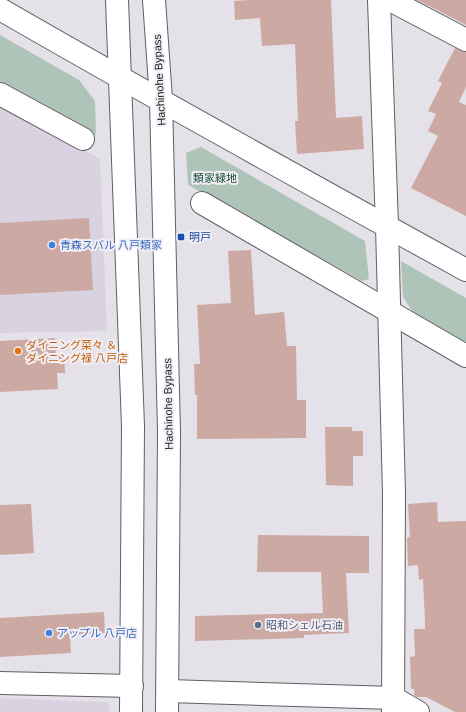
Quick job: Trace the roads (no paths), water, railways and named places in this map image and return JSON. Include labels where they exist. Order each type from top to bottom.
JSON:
[{"type":"main road","points":[[117,0],[122,79],[133,426],[131,712]]},
{"type":"main road","name":"Hachinohe Bypass","points":[[154,0],[161,99],[169,432],[167,712]]},
{"type":"main road","points":[[379,0],[394,494],[393,705]]},
{"type":"main road","points":[[390,0],[466,40]]},
{"type":"main road","points":[[0,9],[122,79],[161,99],[466,270]]},
{"type":"main road","points":[[0,94],[83,139]]},
{"type":"main road","points":[[202,203],[388,313],[466,356]]},
{"type":"main road","points":[[0,683],[132,686]]},
{"type":"main road","points":[[168,691],[393,705],[418,712]]},
{"type":"place","name":"明戸","points":[[181,237]]},
{"type":"place","name":"青森スバル 八戸類家","points":[[52,245]]},
{"type":"place","name":"ダイニング菜々 ＆ ダイニング禄 八戸店","points":[[18,351]]},
{"type":"place","name":"昭和シェル石油","points":[[258,625]]},
{"type":"place","name":"アップル 八戸店","points":[[49,633]]},
{"type":"park label","name":"類家緑地","points":[[215,178]]}]
